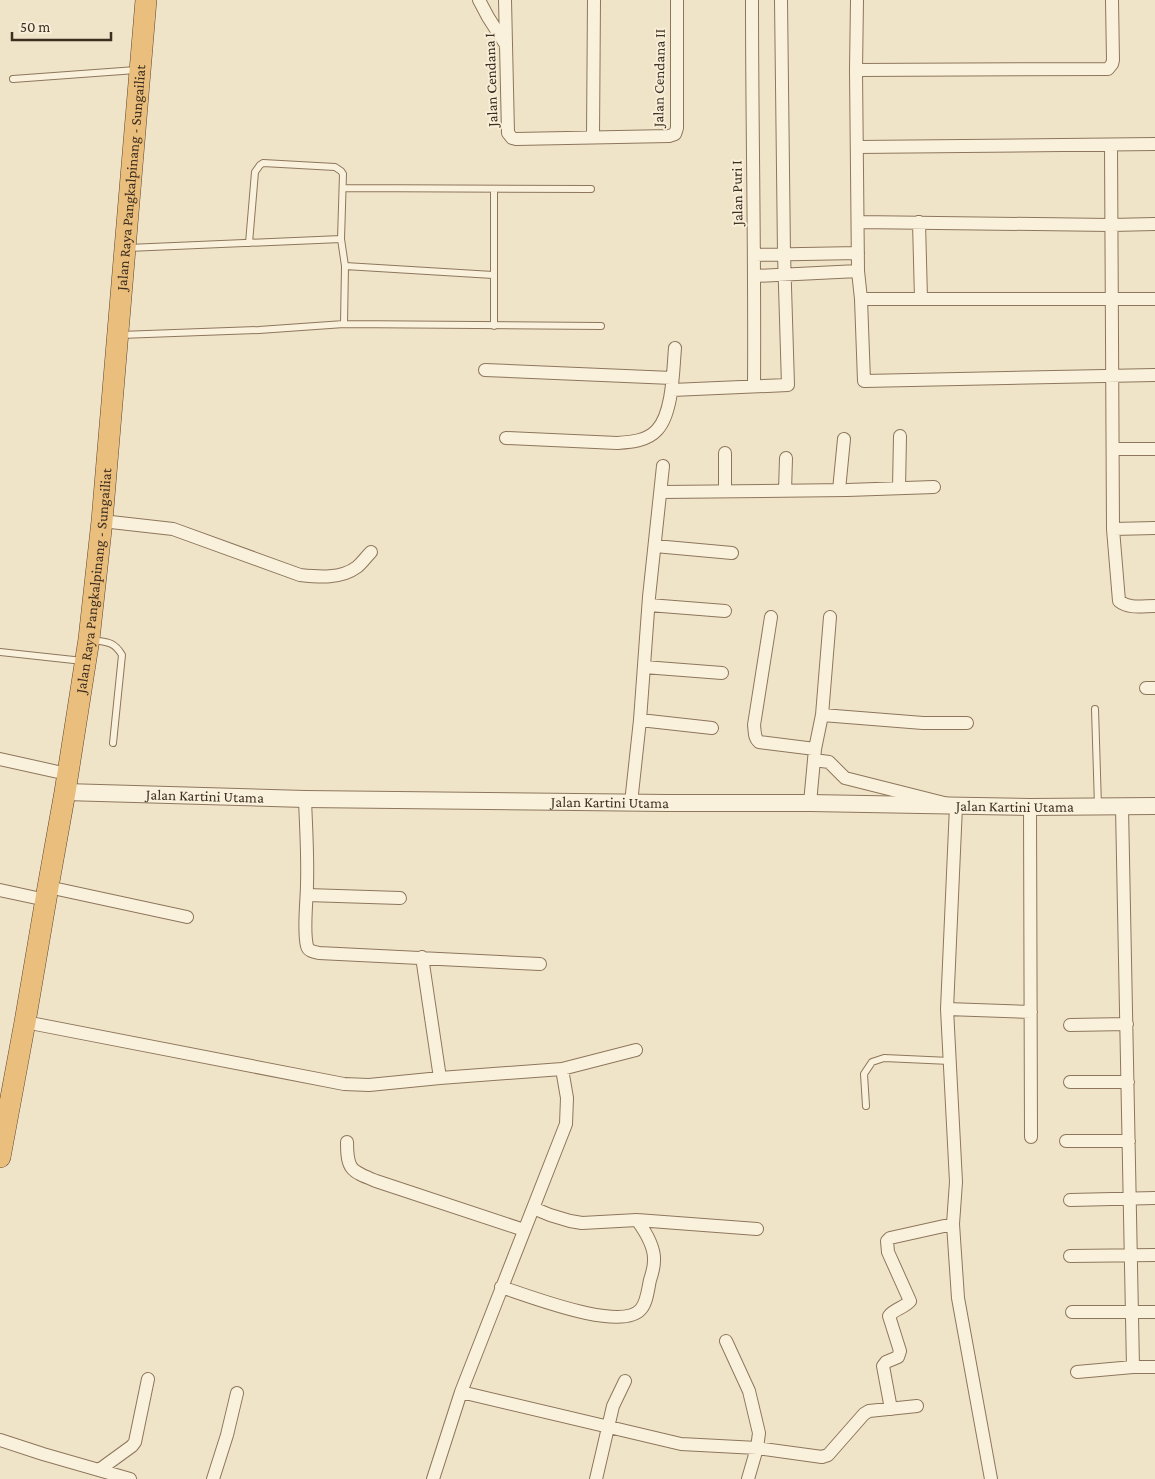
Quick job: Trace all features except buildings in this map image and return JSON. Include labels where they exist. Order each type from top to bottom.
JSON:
[{"type":"highway","name":"Jalan Raya Pangkalpinang - Sungailiat","points":[[1,1149],[66,783],[88,639],[102,521],[146,0]]},
{"type":"street","points":[[479,0],[506,45]]},
{"type":"street","name":"Jalan Cendana I","points":[[505,0],[508,133],[516,139],[593,137]]},
{"type":"street","points":[[593,137],[594,0]]},
{"type":"street","name":"Jalan Cendana II","points":[[593,137],[673,136],[676,132],[677,0]]},
{"type":"street","name":"Jalan Puri I","points":[[752,0],[755,276],[754,386]]},
{"type":"street","points":[[485,370],[672,384],[788,385],[784,254],[781,0]]},
{"type":"street","points":[[857,0],[858,271],[864,381],[1155,375]]},
{"type":"street","points":[[856,70],[1108,69],[1113,60],[1112,0]]},
{"type":"street","points":[[857,147],[1155,144]]},
{"type":"street","points":[[1111,145],[1113,529],[1119,601],[1124,605],[1155,606]]},
{"type":"street","points":[[858,222],[1155,224]]},
{"type":"street","points":[[919,222],[921,299]]},
{"type":"street","points":[[754,255],[858,253]]},
{"type":"street","points":[[755,276],[858,271]]},
{"type":"street","points":[[861,299],[1155,298]]},
{"type":"street","points":[[506,438],[617,443],[644,439],[658,429],[664,419],[672,384],[675,348]]},
{"type":"street","points":[[899,488],[900,436]]},
{"type":"street","points":[[839,490],[844,439]]},
{"type":"street","points":[[1114,449],[1155,449]]},
{"type":"street","points":[[725,454],[725,491]]},
{"type":"street","points":[[785,491],[786,458]]},
{"type":"street","points":[[631,803],[640,720],[648,605],[663,466]]},
{"type":"street","points":[[661,492],[934,487]]},
{"type":"street","points":[[102,521],[173,529],[300,574],[317,577],[344,574],[357,567],[371,552]]},
{"type":"street","points":[[1113,529],[1155,528]]},
{"type":"street","points":[[655,546],[732,552]]},
{"type":"street","points":[[648,605],[725,611]]},
{"type":"street","points":[[771,617],[754,725],[756,739],[759,742],[814,755],[829,762],[846,778],[956,806],[947,1009],[956,1182],[953,1224],[958,1298],[991,1479]]},
{"type":"street","points":[[810,803],[814,755],[822,715],[830,617]]},
{"type":"street","points":[[644,667],[722,672]]},
{"type":"street","points":[[822,715],[924,723],[967,723]]},
{"type":"street","points":[[640,720],[712,728]]},
{"type":"street","points":[[0,759],[66,783]]},
{"type":"street","name":"Jalan Kartini Utama","points":[[66,783],[305,800],[810,803],[1030,807],[1155,806]]},
{"type":"street","points":[[305,800],[306,926],[307,945],[311,951],[319,953],[540,964]]},
{"type":"street","points":[[1122,806],[1134,1367]]},
{"type":"street","points":[[1030,807],[1031,1137]]},
{"type":"street","points":[[0,890],[47,894],[187,917]]},
{"type":"street","points":[[307,895],[400,898]]},
{"type":"street","points":[[422,957],[440,1078]]},
{"type":"street","points":[[947,1009],[1031,1012]]},
{"type":"street","points":[[25,1022],[344,1084],[369,1085],[562,1069],[636,1050]]},
{"type":"street","points":[[1070,1025],[1127,1024]]},
{"type":"street","points":[[433,1479],[461,1392],[566,1124],[568,1098],[562,1069]]},
{"type":"street","points":[[1070,1082],[1128,1082]]},
{"type":"street","points":[[1066,1141],[1129,1141]]},
{"type":"street","points":[[347,1142],[347,1156],[350,1167],[358,1174],[524,1230]]},
{"type":"street","points":[[1070,1200],[1155,1198]]},
{"type":"street","points":[[533,1208],[550,1215],[582,1223],[636,1220],[757,1229]]},
{"type":"street","points":[[501,1287],[586,1314],[616,1317],[630,1315],[640,1309],[644,1302],[654,1262],[654,1251],[642,1227],[636,1220]]},
{"type":"street","points":[[891,1409],[883,1366],[886,1362],[898,1357],[900,1351],[890,1316],[910,1301],[888,1252],[887,1240],[953,1224]]},
{"type":"street","points":[[1070,1256],[1155,1255]]},
{"type":"street","points":[[1072,1312],[1155,1312]]},
{"type":"street","points":[[726,1341],[748,1391],[759,1433],[757,1448],[748,1479]]},
{"type":"street","points":[[1077,1372],[1155,1366]]},
{"type":"street","points":[[99,1470],[135,1442],[148,1379]]},
{"type":"street","points":[[596,1479],[613,1406],[625,1381]]},
{"type":"street","points":[[461,1392],[681,1444],[757,1448],[822,1457],[828,1456],[864,1414],[869,1411],[917,1406]]},
{"type":"street","points":[[213,1479],[227,1435],[237,1393]]},
{"type":"street","points":[[0,1440],[130,1479]]},
{"type":"lane","points":[[13,79],[140,69]]},
{"type":"lane","points":[[249,243],[255,172],[260,165],[263,163],[335,167],[341,171],[343,174],[341,239],[345,266],[344,324]]},
{"type":"lane","points":[[343,188],[591,189]]},
{"type":"lane","points":[[494,189],[494,326]]},
{"type":"lane","points":[[124,248],[341,239]]},
{"type":"lane","points":[[345,266],[493,275]]},
{"type":"lane","points":[[118,335],[259,330],[344,324],[601,326]]},
{"type":"lane","points":[[88,639],[112,643],[118,647],[122,654],[113,743]]},
{"type":"lane","points":[[0,652],[84,661]]},
{"type":"lane","points":[[1095,709],[1098,807]]},
{"type":"lane","points":[[866,1106],[864,1074],[872,1062],[884,1058],[950,1061]]}]
